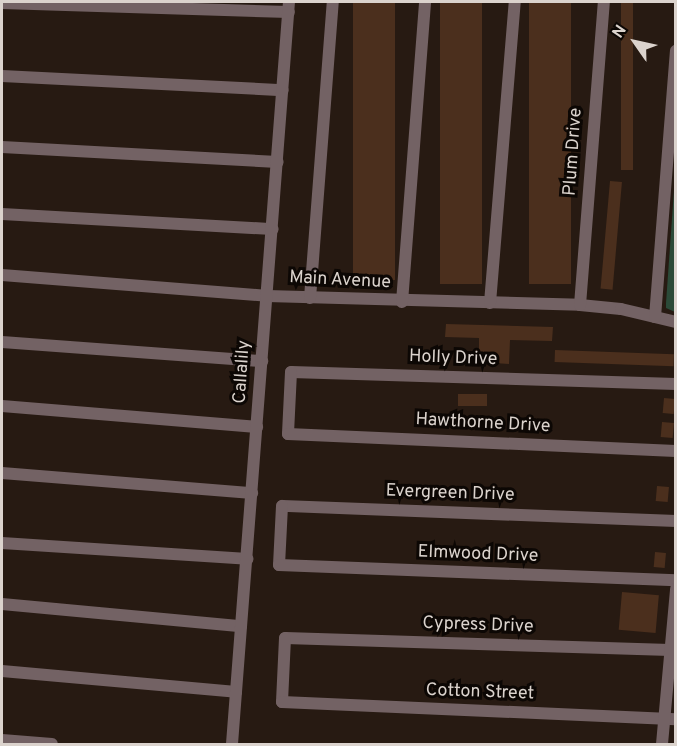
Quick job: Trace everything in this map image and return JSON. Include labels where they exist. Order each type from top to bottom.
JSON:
[{"type":"street","points":[[310,298],[333,2]]},
{"type":"street","points":[[402,302],[425,2]]},
{"type":"street","points":[[490,303],[515,2]]},
{"type":"street","name":"Plum Drive","points":[[580,305],[604,2]]},
{"type":"street","points":[[2,3],[289,7]]},
{"type":"street","name":"Callalily","points":[[232,744],[289,7]]},
{"type":"street","points":[[655,317],[674,93],[675,51]]},
{"type":"street","points":[[2,76],[283,90]]},
{"type":"street","points":[[2,147],[278,162]]},
{"type":"street","points":[[2,214],[273,229]]},
{"type":"street","name":"Main Avenue","points":[[2,275],[267,296],[402,302],[580,305],[675,322]]},
{"type":"street","points":[[2,342],[262,361]]},
{"type":"street","name":"Holly Drive","points":[[288,434],[291,372],[675,384]]},
{"type":"street","points":[[2,406],[257,427]]},
{"type":"street","name":"Hawthorne Drive","points":[[288,434],[675,451]]},
{"type":"street","points":[[2,473],[252,493]]},
{"type":"street","name":"Evergreen Drive","points":[[279,565],[282,506],[675,521]]},
{"type":"street","points":[[2,543],[247,559]]},
{"type":"street","name":"Elmwood Drive","points":[[279,565],[675,580]]},
{"type":"street","points":[[662,744],[670,719],[670,650],[675,589]]},
{"type":"street","points":[[2,604],[241,626]]},
{"type":"street","name":"Cypress Drive","points":[[282,702],[285,638],[670,650]]},
{"type":"street","points":[[2,671],[236,692]]},
{"type":"street","name":"Cotton Street","points":[[282,702],[670,719]]},
{"type":"street","points":[[2,740],[52,744]]},
{"type":"green space","points":[[675,176],[675,312],[666,308],[666,303]]},
{"type":"building","points":[[353,2],[395,2],[395,280],[353,280]]},
{"type":"building","points":[[440,2],[482,2],[482,284],[440,284]]},
{"type":"building","points":[[529,2],[571,2],[571,284],[529,284]]},
{"type":"building","points":[[621,2],[633,2],[633,170],[621,170]]},
{"type":"building","points":[[610,181],[622,182],[613,290],[601,289]]},
{"type":"building","points":[[446,324],[553,327],[552,341],[510,340],[509,364],[479,362],[479,338],[445,337]]},
{"type":"building","points":[[555,350],[674,354],[674,366],[555,362]]},
{"type":"building","points":[[458,394],[487,394],[487,406],[458,406]]},
{"type":"building","points":[[664,398],[675,399],[674,414],[663,413]]},
{"type":"building","points":[[662,422],[674,423],[673,438],[661,437]]},
{"type":"building","points":[[657,486],[669,487],[668,502],[656,501]]},
{"type":"building","points":[[655,552],[666,553],[665,568],[654,567]]},
{"type":"building","points":[[622,592],[659,595],[656,633],[619,630]]}]
